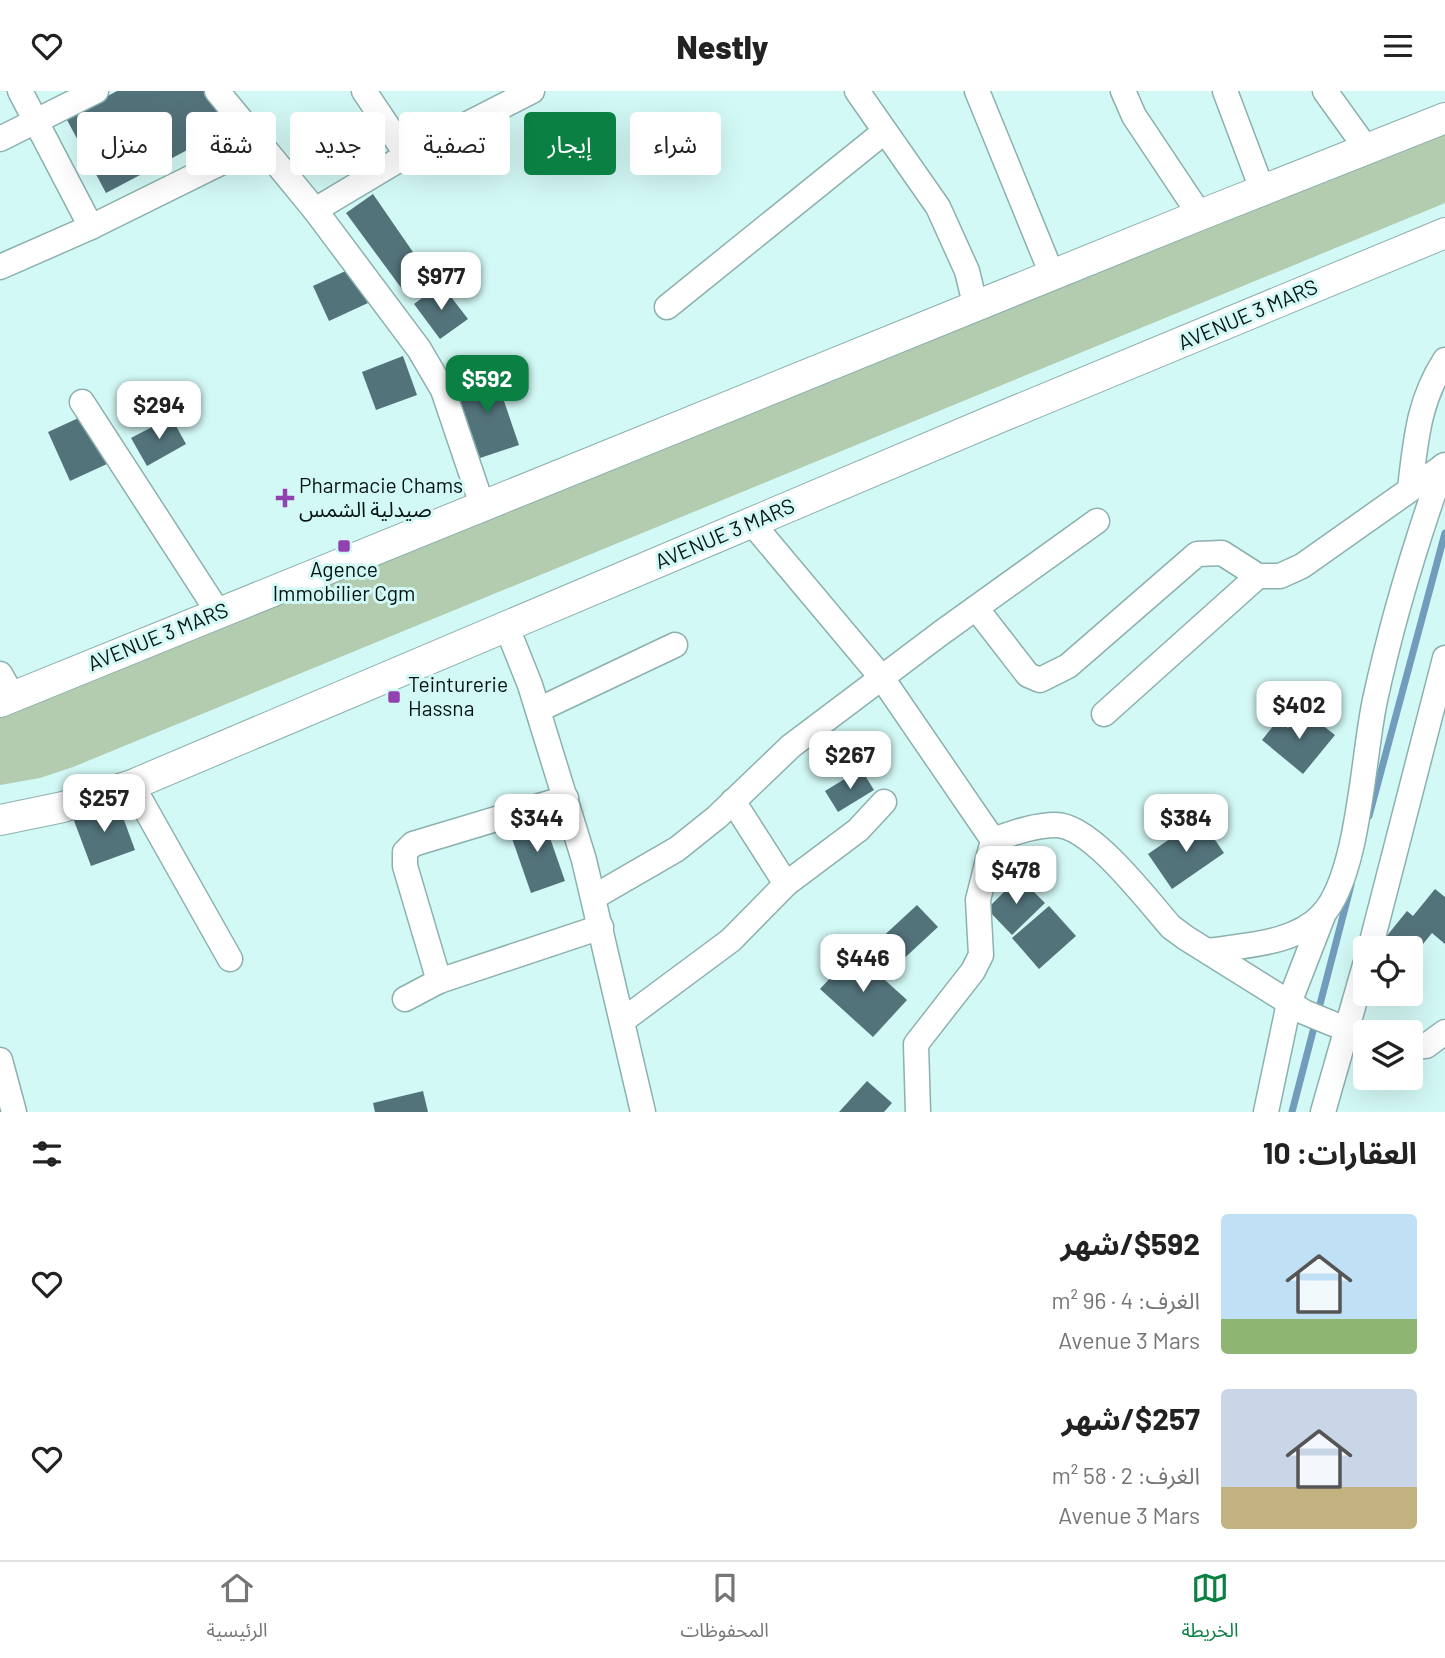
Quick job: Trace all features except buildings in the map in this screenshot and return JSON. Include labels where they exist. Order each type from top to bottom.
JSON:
[{"type":"main road","name":"AVENUE 3 MARS","points":[[4,691],[218,612],[483,507],[1445,118]]},
{"type":"main road","name":"AVENUE 3 MARS","points":[[0,820],[63,807],[132,785],[506,625],[1443,239]]},
{"type":"street","points":[[20,91],[91,227]]},
{"type":"street","points":[[0,139],[96,91]]},
{"type":"street","points":[[217,91],[234,112]]},
{"type":"street","points":[[364,91],[399,143]]},
{"type":"street","points":[[491,112],[532,91]]},
{"type":"street","points":[[857,91],[938,207],[967,271],[976,308]]},
{"type":"street","points":[[977,91],[1052,277]]},
{"type":"street","points":[[1123,91],[1134,116],[1200,215]]},
{"type":"street","points":[[1225,91],[1263,192]]},
{"type":"street","points":[[1325,91],[1366,148]]},
{"type":"street","points":[[667,307],[884,132]]},
{"type":"street","points":[[315,210],[399,160]]},
{"type":"street","points":[[276,164],[315,210],[419,349],[443,390],[483,507]]},
{"type":"street","points":[[0,267],[91,227],[196,175]]},
{"type":"street","points":[[1410,488],[1418,423],[1428,386],[1445,360]]},
{"type":"street","points":[[82,401],[218,612]]},
{"type":"street","points":[[976,608],[1028,675],[1040,680],[1068,666],[1197,554],[1222,553],[1258,576],[1280,576],[1302,566],[1444,465]]},
{"type":"street","points":[[1266,1112],[1324,913],[1344,874],[1375,700],[1421,530],[1444,465]]},
{"type":"street","points":[[594,897],[677,849],[791,746],[1097,521]]},
{"type":"street","points":[[752,523],[883,678],[993,839],[978,899],[981,955],[973,971],[916,1044],[918,1112]]},
{"type":"street","points":[[1104,714],[1258,576]]},
{"type":"street","points":[[506,625],[538,710],[594,897],[643,1112]]},
{"type":"street","points":[[538,710],[675,645]]},
{"type":"street","points":[[1373,936],[1445,658]]},
{"type":"street","points":[[1422,750],[1445,733]]},
{"type":"street","points":[[132,785],[230,960]]},
{"type":"street","points":[[439,981],[405,866],[405,852],[413,844],[566,798]]},
{"type":"street","points":[[733,801],[786,884]]},
{"type":"street","points":[[622,1021],[731,940],[786,884],[858,830],[884,802]]},
{"type":"street","points":[[993,839],[1031,827],[1059,824],[1077,831],[1096,844],[1171,927],[1297,1008],[1350,1031]]},
{"type":"street","points":[[1208,951],[1291,935],[1311,926],[1324,913]]},
{"type":"street","points":[[405,999],[439,981],[601,927]]},
{"type":"street","points":[[1323,1112],[1356,1006]]},
{"type":"street","points":[[1423,1046],[1445,1032]]},
{"type":"street","points":[[0,1060],[14,1112]]},
{"type":"green space","points":[[1445,120],[1445,203],[73,767],[40,778],[0,785],[0,711]]},
{"type":"waterway","points":[[1369,816],[1445,533]]},
{"type":"waterway","points":[[1292,1112],[1351,885]]},
{"type":"place","name":"Pharmacie Chams صيدلية الشمس","points":[[285,498]]},
{"type":"place","name":"Agence Immobilier Cgm","points":[[344,546]]},
{"type":"place","name":"Teinturerie Hassna","points":[[394,697]]}]
